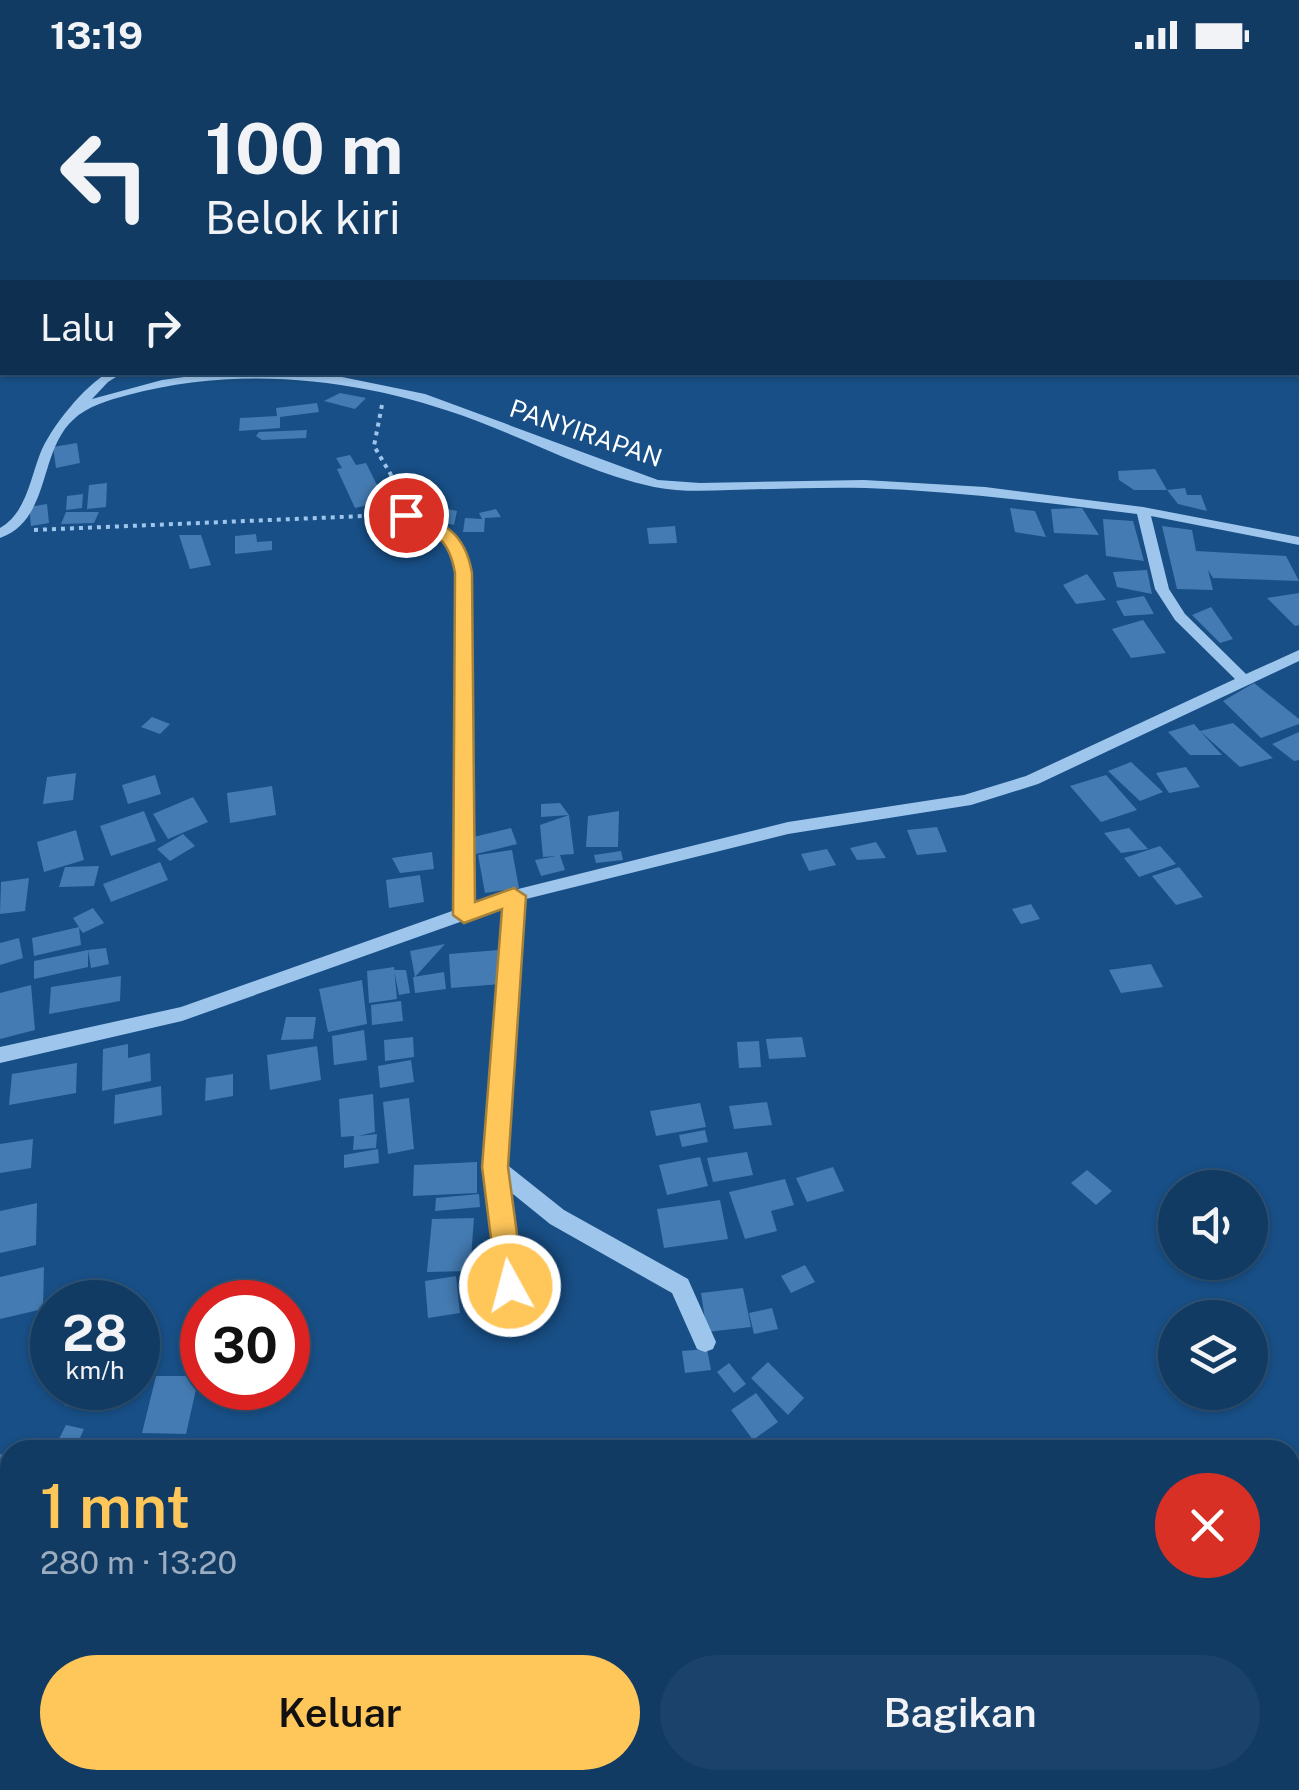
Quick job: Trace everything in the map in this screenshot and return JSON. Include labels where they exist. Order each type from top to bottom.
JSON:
[{"type":"street","points":[[6,532],[20,521],[52,438],[104,380],[113,375]]},
{"type":"street","name":"PANYIRAPAN","points":[[76,411],[134,391],[210,379],[279,377],[388,388],[657,484],[934,486],[1143,512],[1299,541]]},
{"type":"street","points":[[1143,512],[1162,589],[1180,617],[1244,680]]},
{"type":"street","points":[[406,515],[450,536],[459,548],[464,573],[464,915]]},
{"type":"street","points":[[0,1055],[182,1014],[514,896],[788,828],[965,801],[1032,780],[1299,655]]},
{"type":"street","points":[[510,1286],[495,1167],[514,896]]},
{"type":"street","points":[[495,1167],[557,1217],[680,1286],[705,1342]]},
{"type":"path","points":[[6,532],[406,515],[404,496],[374,455],[374,422],[388,388]]},
{"type":"building","points":[[340,393],[366,398],[355,409],[324,401]]},
{"type":"building","points":[[317,403],[319,412],[280,417],[280,428],[239,431],[240,418],[277,416],[276,408]]},
{"type":"building","points":[[307,430],[306,438],[262,440],[256,436],[259,432]]},
{"type":"building","points":[[77,443],[80,463],[56,468],[53,447]]},
{"type":"building","points":[[350,455],[356,465],[366,463],[385,501],[355,508],[337,469],[342,468],[336,458]]},
{"type":"building","points":[[1155,469],[1167,490],[1134,490],[1119,480],[1118,471]]},
{"type":"building","points":[[107,483],[106,507],[87,509],[89,485]]},
{"type":"building","points":[[1185,488],[1187,495],[1201,495],[1207,511],[1178,504],[1167,490]]},
{"type":"building","points":[[83,494],[82,508],[66,510],[67,496]]},
{"type":"building","points":[[47,504],[49,523],[31,526],[29,507]]},
{"type":"building","points":[[422,504],[457,511],[454,525],[418,516]]},
{"type":"building","points":[[1010,508],[1035,511],[1046,537],[1015,532]]},
{"type":"building","points":[[1082,508],[1099,535],[1054,533],[1051,509]]},
{"type":"building","points":[[496,509],[501,517],[485,518],[484,532],[463,532],[465,518],[482,519],[479,513]]},
{"type":"building","points":[[66,512],[99,512],[94,523],[61,524]]},
{"type":"building","points":[[1103,519],[1133,521],[1144,561],[1106,556]]},
{"type":"building","points":[[675,526],[677,543],[649,544],[647,528]]},
{"type":"building","points":[[1162,526],[1192,530],[1196,551],[1286,556],[1299,581],[1213,578],[1208,570],[1213,590],[1177,589]]},
{"type":"building","points":[[256,534],[257,542],[272,541],[272,550],[235,554],[235,536]]},
{"type":"building","points":[[179,535],[201,535],[211,565],[190,569]]},
{"type":"building","points":[[1147,570],[1152,594],[1117,587],[1113,572]]},
{"type":"building","points":[[1087,574],[1106,600],[1076,604],[1063,585]]},
{"type":"building","points":[[1299,593],[1299,625],[1295,626],[1267,598]]},
{"type":"building","points":[[1144,596],[1154,614],[1124,616],[1116,601]]},
{"type":"building","points":[[1211,607],[1233,639],[1220,643],[1192,615]]},
{"type":"building","points":[[1143,620],[1166,653],[1131,658],[1112,629]]},
{"type":"building","points":[[1254,683],[1299,719],[1299,724],[1261,738],[1223,701]]},
{"type":"building","points":[[152,717],[170,724],[160,734],[141,727]]},
{"type":"building","points":[[1233,723],[1273,758],[1240,767],[1200,731]]},
{"type":"building","points":[[1194,724],[1222,755],[1190,755],[1168,732]]},
{"type":"building","points":[[1299,732],[1299,760],[1294,761],[1272,744]]},
{"type":"building","points":[[1131,762],[1163,792],[1140,801],[1108,771]]},
{"type":"building","points":[[1186,767],[1200,787],[1169,793],[1156,773]]},
{"type":"building","points":[[76,773],[73,800],[43,804],[47,777]]},
{"type":"building","points":[[155,775],[161,794],[128,804],[122,785]]},
{"type":"building","points":[[1106,775],[1137,810],[1101,822],[1070,786]]},
{"type":"building","points":[[272,786],[276,815],[230,823],[227,793]]},
{"type":"building","points":[[193,797],[208,822],[168,839],[153,814]]},
{"type":"building","points":[[560,803],[569,815],[541,817],[541,804]]},
{"type":"building","points":[[144,811],[156,841],[111,856],[100,826]]},
{"type":"building","points":[[619,811],[618,847],[586,847],[588,816]]},
{"type":"building","points":[[569,815],[574,854],[560,855],[565,870],[541,876],[535,860],[556,856],[543,857],[540,825]]},
{"type":"building","points":[[937,827],[947,852],[917,855],[907,830]]},
{"type":"building","points":[[511,828],[517,844],[476,854],[469,838]]},
{"type":"building","points":[[1129,828],[1148,849],[1121,853],[1104,833]]},
{"type":"building","points":[[76,830],[84,860],[44,872],[37,842]]},
{"type":"building","points":[[183,834],[195,846],[170,861],[157,849]]},
{"type":"building","points":[[876,842],[886,858],[857,860],[850,848]]},
{"type":"building","points":[[1160,846],[1176,864],[1139,877],[1124,858]]},
{"type":"building","points":[[827,849],[836,865],[809,871],[801,854]]},
{"type":"building","points":[[512,850],[519,888],[485,893],[478,855]]},
{"type":"building","points":[[621,851],[623,860],[596,863],[594,855]]},
{"type":"building","points":[[432,852],[434,869],[400,873],[392,858]]},
{"type":"building","points":[[160,862],[168,880],[111,902],[103,884]]},
{"type":"building","points":[[99,866],[94,886],[59,887],[65,867]]},
{"type":"building","points":[[1179,867],[1203,897],[1176,905],[1152,876]]},
{"type":"building","points":[[420,875],[424,902],[389,908],[386,880]]},
{"type":"building","points":[[29,878],[25,911],[0,914],[1,882]]},
{"type":"building","points":[[1031,904],[1040,919],[1021,924],[1012,909]]},
{"type":"building","points":[[93,908],[104,923],[83,933],[79,928],[81,945],[34,956],[32,938],[79,927],[73,918]]},
{"type":"building","points":[[19,938],[23,958],[0,965],[0,943]]},
{"type":"building","points":[[445,944],[415,977],[410,951]]},
{"type":"building","points":[[106,948],[109,964],[91,968],[88,950]]},
{"type":"building","points":[[88,950],[88,967],[34,979],[34,961]]},
{"type":"building","points":[[499,950],[501,984],[451,988],[449,954]]},
{"type":"building","points":[[1151,964],[1163,987],[1121,993],[1109,970]]},
{"type":"building","points":[[394,967],[397,999],[369,1003],[367,971]]},
{"type":"building","points":[[394,970],[406,970],[410,993],[399,995]]},
{"type":"building","points":[[444,972],[446,989],[415,993],[413,977]]},
{"type":"building","points":[[121,976],[120,1001],[49,1014],[51,987]]},
{"type":"building","points":[[362,980],[367,1024],[328,1032],[319,989]]},
{"type":"building","points":[[31,985],[35,1030],[0,1039],[0,993]]},
{"type":"building","points":[[401,1001],[403,1021],[372,1025],[371,1005]]},
{"type":"building","points":[[286,1017],[316,1017],[313,1039],[281,1040]]},
{"type":"building","points":[[364,1030],[367,1060],[334,1065],[332,1036]]},
{"type":"building","points":[[413,1037],[414,1057],[385,1061],[384,1040]]},
{"type":"building","points":[[802,1037],[806,1057],[769,1059],[766,1039]]},
{"type":"building","points":[[759,1041],[761,1067],[739,1068],[737,1042]]},
{"type":"building","points":[[128,1044],[128,1058],[150,1053],[151,1081],[102,1091],[103,1049]]},
{"type":"building","points":[[317,1046],[321,1080],[270,1090],[267,1055]]},
{"type":"building","points":[[411,1060],[414,1082],[380,1088],[378,1066]]},
{"type":"building","points":[[77,1063],[76,1093],[9,1105],[12,1074]]},
{"type":"building","points":[[233,1074],[233,1096],[205,1101],[206,1078]]},
{"type":"building","points":[[161,1086],[162,1115],[114,1124],[115,1095]]},
{"type":"building","points":[[373,1094],[375,1132],[358,1136],[377,1134],[376,1148],[353,1150],[354,1136],[341,1137],[339,1099]]},
{"type":"building","points":[[409,1098],[414,1149],[388,1154],[383,1102]]},
{"type":"building","points":[[767,1102],[772,1125],[734,1129],[729,1106]]},
{"type":"building","points":[[700,1103],[706,1127],[656,1136],[650,1111]]},
{"type":"building","points":[[705,1130],[708,1142],[682,1147],[679,1135]]},
{"type":"building","points":[[33,1139],[31,1168],[0,1173],[0,1144]]},
{"type":"building","points":[[378,1149],[379,1163],[344,1168],[344,1155]]},
{"type":"building","points":[[747,1152],[753,1175],[713,1182],[707,1158]]},
{"type":"building","points":[[700,1157],[708,1186],[667,1195],[659,1165]]},
{"type":"building","points":[[477,1162],[477,1193],[413,1196],[414,1165]]},
{"type":"building","points":[[833,1167],[844,1191],[807,1202],[796,1178]]},
{"type":"building","points":[[1087,1170],[1112,1191],[1096,1205],[1071,1183]]},
{"type":"building","points":[[785,1179],[794,1205],[771,1211],[777,1231],[745,1239],[729,1192]]},
{"type":"building","points":[[479,1194],[480,1207],[435,1211],[436,1198]]},
{"type":"building","points":[[720,1200],[728,1239],[664,1248],[657,1209]]},
{"type":"building","points":[[37,1203],[36,1245],[0,1253],[0,1211]]},
{"type":"building","points":[[474,1218],[470,1271],[427,1272],[432,1219]]},
{"type":"building","points":[[805,1265],[815,1282],[791,1293],[781,1276]]},
{"type":"building","points":[[44,1267],[44,1280],[30,1280],[30,1312],[0,1319],[0,1277]]},
{"type":"building","points":[[456,1276],[460,1313],[428,1318],[425,1281]]},
{"type":"building","points":[[743,1288],[751,1327],[707,1332],[701,1293]]},
{"type":"building","points":[[772,1308],[778,1329],[754,1334],[749,1313]]},
{"type":"building","points":[[707,1349],[711,1370],[685,1373],[682,1351]]},
{"type":"building","points":[[768,1362],[804,1398],[788,1415],[751,1378]]},
{"type":"building","points":[[729,1363],[746,1384],[734,1393],[717,1372]]},
{"type":"building","points":[[160,1376],[180,1376],[180,1410],[191,1410],[186,1434],[142,1433],[148,1410],[160,1410]]},
{"type":"building","points":[[756,1393],[778,1422],[753,1440],[731,1410]]},
{"type":"building","points":[[66,1425],[84,1429],[79,1440],[58,1440]]},
{"type":"route","points":[[406,515],[450,536],[459,548],[464,573],[464,915],[514,896],[495,1167],[510,1286]]}]
